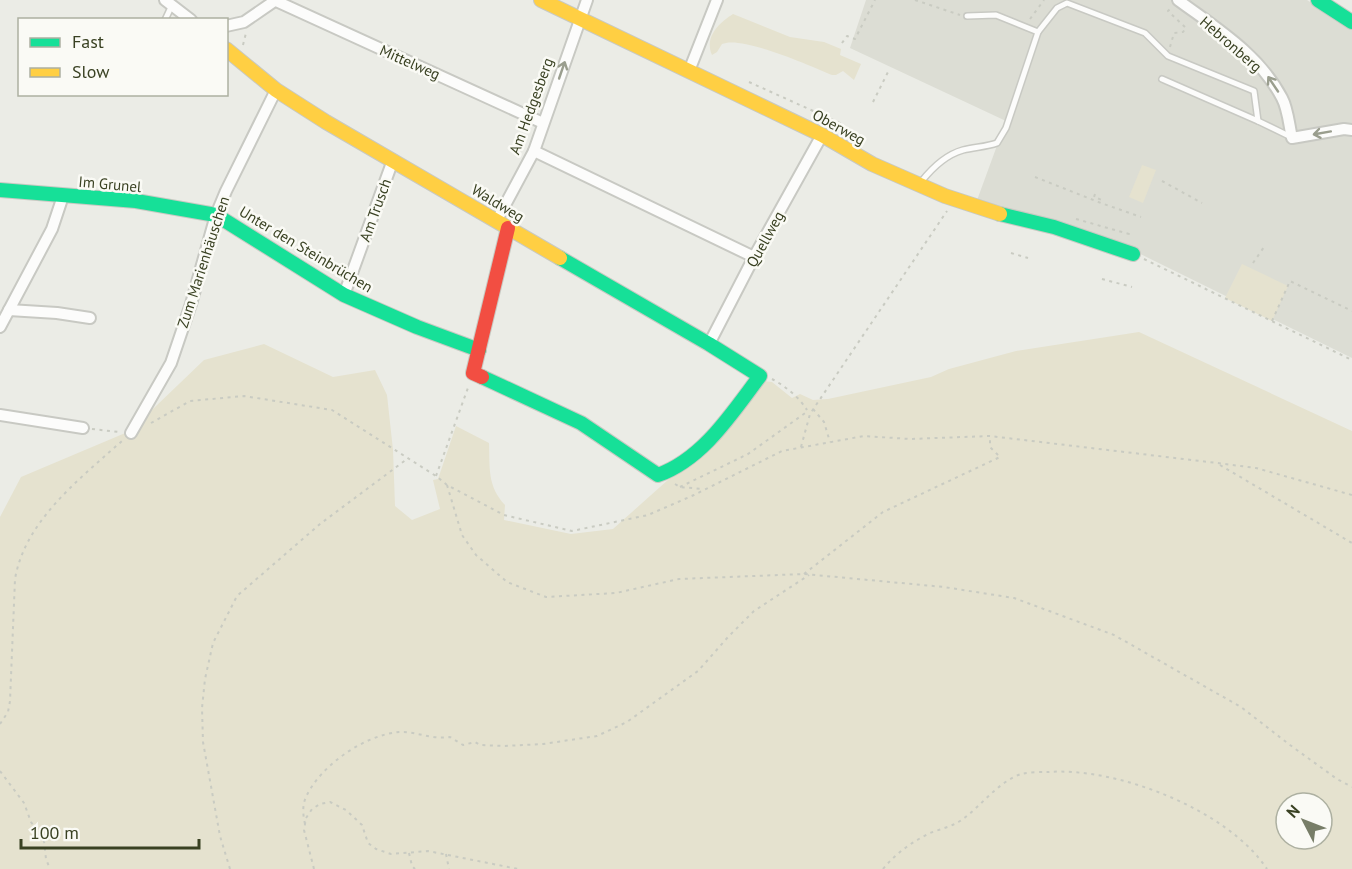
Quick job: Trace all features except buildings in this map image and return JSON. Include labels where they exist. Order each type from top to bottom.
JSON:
[{"type":"street","points":[[228,26],[244,22],[276,0]]},
{"type":"street","name":"Mittelweg","points":[[276,0],[543,123]]},
{"type":"street","name":"Oberweg","points":[[541,0],[822,135],[872,164],[919,185],[955,200],[1017,219],[1054,227],[1133,254]]},
{"type":"street","name":"Am Hedgesberg","points":[[473,373],[502,224],[534,151],[587,0]]},
{"type":"street","points":[[689,71],[717,0]]},
{"type":"street","points":[[1318,0],[1352,22]]},
{"type":"street","points":[[168,3],[188,18]]},
{"type":"street","name":"Hebronberg","points":[[1182,3],[1260,64],[1283,99],[1292,138]]},
{"type":"street","name":"Waldweg","points":[[228,51],[276,90],[326,122],[709,344],[760,376]]},
{"type":"street","name":"Zum Marienhäuschen","points":[[131,433],[171,363],[216,215],[276,90]]},
{"type":"street","points":[[1292,138],[1344,129],[1352,130]]},
{"type":"street","name":"Quellweg","points":[[709,344],[822,135]]},
{"type":"street","points":[[534,151],[754,257]]},
{"type":"street","name":"Am Trusch","points":[[344,295],[393,160]]},
{"type":"street","name":"Im Grunel","points":[[0,190],[170,207],[216,215]]},
{"type":"street","points":[[0,327],[52,229],[63,196]]},
{"type":"street","name":"Unter den Steinbrüchen","points":[[216,215],[344,295],[417,327],[479,350]]},
{"type":"street","points":[[9,310],[90,318]]},
{"type":"street","points":[[473,373],[581,423],[658,475],[665,473],[692,455],[729,416],[760,376]]},
{"type":"street","points":[[0,415],[83,428]]},
{"type":"lane","points":[[165,18],[168,3]]},
{"type":"lane","points":[[919,185],[932,168],[945,158],[963,150],[982,148],[997,143],[1006,128],[1038,32],[1057,8],[1067,3],[1145,33],[1168,56],[1254,91],[1258,121]]},
{"type":"lane","points":[[967,16],[996,15],[1038,32]]},
{"type":"lane","points":[[1162,79],[1292,138]]},
{"type":"path","points":[[842,44],[847,36],[855,39],[875,0]]},
{"type":"path","points":[[915,0],[967,16]]},
{"type":"path","points":[[1024,27],[1044,0]]},
{"type":"path","points":[[1168,56],[1174,33],[1183,32],[1186,28],[1168,9],[1182,3]]},
{"type":"path","points":[[243,50],[246,30]]},
{"type":"path","points":[[873,102],[889,70]]},
{"type":"path","points":[[749,82],[842,124]]},
{"type":"path","points":[[1035,177],[1141,217]]},
{"type":"path","points":[[1162,181],[1202,203]]},
{"type":"path","points":[[1095,194],[1094,197],[1102,201],[1101,203]]},
{"type":"path","points":[[704,490],[681,487],[748,454],[813,409],[955,200]]},
{"type":"path","points":[[1253,263],[1264,247]]},
{"type":"path","points":[[1011,254],[1028,258]]},
{"type":"path","points":[[1133,254],[1352,360]]},
{"type":"path","points":[[1102,279],[1132,287]]},
{"type":"path","points":[[1272,321],[1290,281],[1352,310]]},
{"type":"path","points":[[436,476],[473,373]]},
{"type":"path","points":[[760,376],[773,379],[783,386],[802,402],[809,412],[801,447]]},
{"type":"path","points":[[151,422],[190,401],[244,396],[332,410],[447,485],[504,515],[572,531],[648,515],[782,451],[864,436],[910,439],[990,436],[1217,463],[1256,468],[1352,495]]},
{"type":"path","points":[[813,409],[824,422],[830,442]]},
{"type":"path","points":[[100,430],[131,433]]},
{"type":"path","points":[[0,724],[8,712],[10,702],[15,579],[24,547],[48,512],[80,479],[131,433]]},
{"type":"path","points":[[804,574],[883,512],[1000,457],[990,447],[990,436]]},
{"type":"path","points":[[230,869],[220,836],[203,742],[202,708],[205,679],[213,643],[237,596],[320,524],[408,459]]},
{"type":"path","points":[[1217,463],[1352,543]]},
{"type":"path","points":[[447,485],[462,535],[476,555],[507,582],[546,597],[616,593],[679,579],[810,574],[944,586],[1014,598],[1114,634],[1241,707],[1337,779],[1352,787]]},
{"type":"path","points":[[314,869],[304,830],[302,810],[305,798],[313,784],[335,759],[364,743],[398,732],[439,738],[450,737],[463,745],[475,742],[480,745],[504,746],[543,744],[597,736],[627,722],[692,676],[754,611],[810,574]]},
{"type":"path","points":[[0,771],[24,803],[31,822],[44,841],[46,859],[50,869]]},
{"type":"path","points":[[883,869],[902,849],[931,833],[958,823],[1009,779],[1024,773],[1053,771],[1128,782],[1151,788],[1173,798],[1219,823],[1244,841],[1267,869]]},
{"type":"path","points":[[304,824],[312,809],[330,802],[346,810],[362,825],[368,843],[390,854],[428,851],[518,869]]},
{"type":"path","points":[[409,853],[415,869]]},
{"type":"path","points":[[446,854],[449,869]]},
{"type":"shaded area","points":[[866,0],[1307,0],[1352,29],[1352,358],[1114,241],[976,203],[1006,121],[850,48]]},
{"type":"shaded area","points":[[733,14],[790,37],[824,42],[841,49],[840,55],[861,64],[854,80],[843,71],[832,75],[760,47],[744,44],[731,42],[722,44],[712,55],[711,36],[718,26]]},
{"type":"shaded area","points":[[1142,165],[1156,170],[1143,203],[1129,197]]},
{"type":"shaded area","points":[[1242,264],[1288,286],[1272,321],[1225,298]]},
{"type":"shaded area","points":[[1139,332],[1352,431],[1352,869],[0,869],[0,517],[21,477],[130,431],[204,360],[264,344],[333,377],[375,370],[387,395],[393,450],[395,506],[412,520],[440,509],[433,480],[438,479],[456,426],[489,443],[492,483],[505,505],[504,520],[571,534],[613,529],[669,479],[667,475],[763,381],[772,382],[792,398],[800,394],[813,400],[828,399],[931,377],[949,369],[1016,351]]},
{"type":"traffic: fast","points":[[1318,0],[1352,22]]},
{"type":"traffic: fast","points":[[0,190],[136,201],[216,215],[344,295],[417,327],[479,350]]},
{"type":"traffic: fast","points":[[1000,214],[1054,227],[1133,254]]},
{"type":"traffic: fast","points":[[482,377],[581,423],[658,475],[674,468],[703,446],[760,376],[560,258]]},
{"type":"traffic: slow","points":[[541,0],[822,135],[872,164],[945,196],[1000,214]]},
{"type":"traffic: slow","points":[[228,51],[276,90],[326,122],[560,258]]},
{"type":"traffic: jam","points":[[482,377],[473,373],[508,228]]}]
